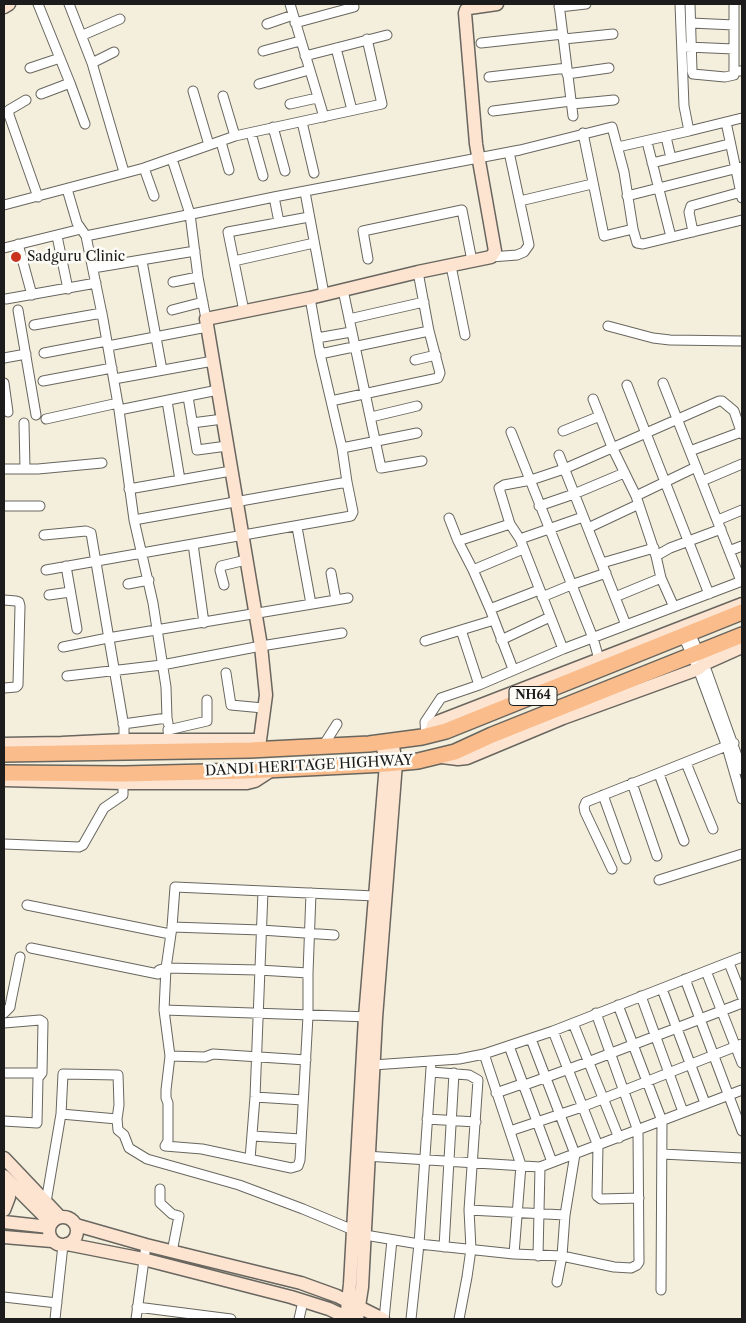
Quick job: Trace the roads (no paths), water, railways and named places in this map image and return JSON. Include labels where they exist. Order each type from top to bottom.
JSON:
[{"type":"highway","name":"DANDI HERITAGE HIGHWAY","points":[[75,753],[124,746],[277,748],[320,746],[387,741],[428,735],[446,730],[742,612]]},
{"type":"highway","name":"DANDI HERITAGE HIGHWAY","points":[[63,773],[124,778],[391,764],[437,756],[454,752],[698,660],[742,635]]},
{"type":"highway","points":[[124,746],[124,778]]},
{"type":"highway","name":"NH64","points":[[4,754],[75,753]]},
{"type":"highway","name":"NH64","points":[[4,773],[63,773]]},
{"type":"highway","points":[[63,773],[78,782]]},
{"type":"street","points":[[4,7],[9,4]]},
{"type":"street","points":[[38,4],[70,82],[84,124]]},
{"type":"street","points":[[69,4],[83,35],[124,172]]},
{"type":"street","points":[[290,4],[324,117]]},
{"type":"street","points":[[491,258],[495,251],[478,158],[465,13],[469,8],[497,4]]},
{"type":"street","points":[[573,116],[559,5],[586,4]]},
{"type":"street","points":[[680,4],[692,70],[696,76],[725,77],[734,75],[734,49],[738,38],[734,25],[738,7]]},
{"type":"street","points":[[689,131],[684,106],[687,47],[691,23],[690,4]]},
{"type":"street","points":[[267,24],[354,7]]},
{"type":"street","points":[[83,35],[120,20]]},
{"type":"street","points":[[691,23],[734,25]]},
{"type":"street","points":[[481,43],[613,34]]},
{"type":"street","points":[[306,56],[387,35]]},
{"type":"street","points":[[4,205],[144,168],[235,136],[382,104],[367,39]]},
{"type":"street","points":[[263,51],[300,41]]},
{"type":"street","points":[[687,47],[734,49]]},
{"type":"street","points":[[336,48],[352,110]]},
{"type":"street","points":[[92,63],[114,52]]},
{"type":"street","points":[[30,68],[60,58]]},
{"type":"street","points":[[489,77],[609,68]]},
{"type":"street","points":[[259,84],[309,70]]},
{"type":"street","points":[[41,94],[70,82]]},
{"type":"street","points":[[193,91],[209,145]]},
{"type":"street","points":[[223,96],[235,136]]},
{"type":"street","points":[[290,104],[317,98]]},
{"type":"street","points":[[26,100],[9,110],[9,115],[38,197]]},
{"type":"street","points":[[493,111],[614,100]]},
{"type":"street","points":[[618,147],[647,142],[742,118]]},
{"type":"street","points":[[302,122],[314,173]]},
{"type":"street","points":[[693,232],[689,212],[690,206],[741,195],[739,168],[730,144],[726,122]]},
{"type":"street","points":[[273,127],[285,171]]},
{"type":"street","points":[[4,248],[56,236],[190,214],[509,152],[612,127],[624,172],[637,243],[643,244],[742,220]]},
{"type":"street","points":[[251,133],[263,176]]},
{"type":"street","points":[[583,133],[604,236],[633,229]]},
{"type":"street","points":[[666,137],[671,158]]},
{"type":"street","points":[[221,142],[229,170]]},
{"type":"street","points":[[647,142],[671,237]]},
{"type":"street","points":[[652,163],[730,144]]},
{"type":"street","points":[[44,353],[107,343],[157,338],[244,311],[310,298],[418,272],[472,261],[517,255],[524,252],[529,245],[509,152]]},
{"type":"street","points":[[168,735],[260,740],[266,695],[261,646],[198,277],[190,214],[172,159]]},
{"type":"street","points":[[144,168],[154,196]]},
{"type":"street","points":[[627,196],[739,168]]},
{"type":"street","points":[[520,200],[592,184]]},
{"type":"street","points":[[67,189],[77,223],[84,232],[102,313],[114,379],[133,525],[149,580],[158,630],[166,687],[168,735]]},
{"type":"street","points":[[305,192],[324,294]]},
{"type":"street","points":[[274,197],[279,222]]},
{"type":"street","points":[[368,259],[363,232],[462,210],[472,261]]},
{"type":"street","points":[[244,311],[228,232],[309,217]]},
{"type":"street","points":[[56,236],[68,289]]},
{"type":"street","points":[[234,261],[314,243]]},
{"type":"street","points":[[18,244],[32,295]]},
{"type":"street","points":[[93,268],[195,251]]},
{"type":"street","points":[[142,261],[162,370]]},
{"type":"street","points":[[451,266],[465,335]]},
{"type":"street","points":[[331,401],[438,378],[440,373],[429,331],[418,272]]},
{"type":"street","points":[[173,282],[198,277]]},
{"type":"street","points":[[6,299],[96,283]]},
{"type":"street","points":[[344,290],[351,332],[381,468],[422,461]]},
{"type":"street","points":[[46,570],[297,527],[353,515],[342,448],[320,354],[310,298]]},
{"type":"street","points":[[172,310],[203,302]]},
{"type":"street","points":[[349,319],[424,302]]},
{"type":"street","points":[[18,310],[36,415]]},
{"type":"street","points":[[34,325],[102,313]]},
{"type":"street","points":[[608,326],[654,338],[670,340],[742,342]]},
{"type":"street","points":[[320,354],[429,331]]},
{"type":"street","points":[[317,338],[351,332]]},
{"type":"street","points":[[4,358],[26,354]]},
{"type":"street","points":[[414,360],[436,355]]},
{"type":"street","points":[[114,379],[213,361]]},
{"type":"street","points":[[43,380],[112,368]]},
{"type":"street","points":[[428,735],[424,722],[442,698],[742,581],[663,383]]},
{"type":"street","points":[[4,384],[8,412]]},
{"type":"street","points":[[627,386],[709,594]]},
{"type":"street","points":[[46,419],[167,401],[218,390]]},
{"type":"street","points":[[188,397],[197,450],[227,446]]},
{"type":"street","points":[[593,398],[612,447],[637,501],[662,578],[674,607]]},
{"type":"street","points":[[167,401],[180,480]]},
{"type":"street","points":[[563,650],[520,539],[510,524],[498,488],[564,469],[719,401],[738,410],[742,433],[690,451]]},
{"type":"street","points":[[371,417],[417,406]]},
{"type":"street","points":[[563,431],[600,416]]},
{"type":"street","points":[[192,423],[223,419]]},
{"type":"street","points":[[24,423],[25,469]]},
{"type":"street","points":[[511,432],[570,585],[593,638],[599,659]]},
{"type":"street","points":[[342,448],[417,433]]},
{"type":"street","points":[[560,455],[626,625]]},
{"type":"street","points":[[4,469],[38,470],[102,463]]},
{"type":"street","points":[[702,481],[742,464]]},
{"type":"street","points":[[588,528],[696,467]]},
{"type":"street","points":[[129,489],[231,471]]},
{"type":"street","points":[[539,506],[574,494],[624,472]]},
{"type":"street","points":[[133,525],[347,482]]},
{"type":"street","points":[[4,506],[40,506]]},
{"type":"street","points":[[602,563],[655,552],[689,541],[742,510]]},
{"type":"street","points":[[520,539],[583,517]]},
{"type":"street","points":[[448,518],[490,609],[513,669]]},
{"type":"street","points":[[458,541],[510,524]]},
{"type":"street","points":[[297,527],[311,604]]},
{"type":"street","points":[[44,535],[88,531],[91,533],[123,724],[124,746]]},
{"type":"street","points":[[193,544],[204,623]]},
{"type":"street","points":[[729,551],[742,546]]},
{"type":"street","points":[[473,570],[523,549]]},
{"type":"street","points":[[224,585],[220,570],[221,566],[246,560]]},
{"type":"street","points":[[66,566],[77,629]]},
{"type":"street","points":[[490,609],[606,573]]},
{"type":"street","points":[[331,574],[336,600]]},
{"type":"street","points":[[615,596],[662,578]]},
{"type":"street","points":[[128,584],[149,580]]},
{"type":"street","points":[[49,595],[70,592]]},
{"type":"street","points":[[63,647],[348,598]]},
{"type":"street","points":[[4,600],[19,602],[20,606],[18,684],[16,687],[4,688]]},
{"type":"street","points":[[428,735],[433,725],[438,722],[742,604]]},
{"type":"street","points":[[501,640],[550,617]]},
{"type":"street","points":[[425,641],[494,620]]},
{"type":"street","points":[[461,630],[479,685]]},
{"type":"street","points":[[67,676],[162,665],[342,633]]},
{"type":"street","points":[[687,634],[730,745],[742,770]]},
{"type":"street","points":[[698,660],[742,647]]},
{"type":"street","points":[[226,673],[231,705],[233,707],[263,710]]},
{"type":"street","points":[[4,744],[62,743],[124,746],[168,735],[207,721],[207,700]]},
{"type":"street","points":[[123,724],[167,718]]},
{"type":"street","points":[[320,746],[337,724]]},
{"type":"street","points":[[363,1156],[373,1065],[370,1018],[391,764],[387,741]]},
{"type":"street","points":[[62,743],[75,753]]},
{"type":"street","points":[[612,869],[584,807],[586,802],[730,745]]},
{"type":"street","points":[[730,745],[742,799]]},
{"type":"street","points":[[686,763],[713,829]]},
{"type":"street","points":[[659,774],[684,841]]},
{"type":"street","points":[[4,780],[78,782],[124,778],[123,795],[104,808],[83,845],[4,844]]},
{"type":"street","points":[[632,783],[657,856]]},
{"type":"street","points":[[603,795],[626,859]]},
{"type":"street","points":[[351,1314],[362,1287],[359,1232],[375,896],[387,815]]},
{"type":"street","points":[[658,880],[742,854]]},
{"type":"street","points":[[311,893],[306,1060],[300,1160],[298,1166],[291,1168],[202,1149],[165,1146],[168,1142],[166,1090],[170,1056],[164,1010],[166,968],[175,887],[311,893],[375,896]]},
{"type":"street","points":[[250,1159],[257,1056],[263,891]]},
{"type":"street","points":[[27,904],[171,931],[261,930],[334,935]]},
{"type":"street","points":[[31,948],[158,974],[159,970],[166,968],[308,973]]},
{"type":"street","points":[[4,1013],[10,1006],[20,957]]},
{"type":"street","points":[[373,1065],[459,1060],[484,1054],[553,1031],[742,957]]},
{"type":"street","points":[[729,963],[742,996]]},
{"type":"street","points":[[706,971],[722,1011],[739,1045],[742,1064]]},
{"type":"street","points":[[685,979],[742,1131]]},
{"type":"street","points":[[662,989],[705,1103]]},
{"type":"street","points":[[641,996],[683,1112]]},
{"type":"street","points":[[496,1093],[545,1078],[742,1003]]},
{"type":"street","points":[[618,1005],[662,1121],[661,1290]]},
{"type":"street","points":[[164,1010],[370,1018]]},
{"type":"street","points":[[46,1202],[61,1114],[63,1074],[118,1075],[118,1130],[124,1135],[129,1148],[147,1159],[239,1185],[359,1232],[392,1240],[514,1254],[562,1256],[614,1267],[631,1268],[637,1265],[639,1198],[638,1130],[596,1013]]},
{"type":"street","points":[[4,1023],[40,1020],[43,1022],[42,1073],[38,1078],[37,1123],[4,1121]]},
{"type":"street","points":[[573,1023],[619,1138]]},
{"type":"street","points":[[553,1031],[598,1146],[597,1193],[599,1198],[639,1198]]},
{"type":"street","points":[[531,1038],[575,1154],[557,1282]]},
{"type":"street","points":[[510,1131],[582,1107],[739,1045]]},
{"type":"street","points":[[508,1046],[552,1162]]},
{"type":"street","points":[[170,1056],[205,1057],[213,1054],[306,1060]]},
{"type":"street","points":[[484,1054],[521,1165],[514,1254]]},
{"type":"street","points":[[410,1319],[419,1244],[431,1072],[430,1061]]},
{"type":"street","points":[[431,1072],[473,1076],[478,1080],[468,1210],[474,1250],[464,1319]]},
{"type":"street","points":[[4,1073],[42,1073]]},
{"type":"street","points":[[444,1246],[454,1073]]},
{"type":"street","points":[[363,1156],[540,1167],[742,1090]]},
{"type":"street","points":[[255,1097],[303,1100]]},
{"type":"street","points":[[61,1114],[117,1119]]},
{"type":"street","points":[[427,1119],[476,1122]]},
{"type":"street","points":[[253,1136],[301,1139]]},
{"type":"street","points":[[662,1154],[742,1158]]},
{"type":"street","points":[[4,1158],[46,1202],[53,1222],[49,1235],[61,1244],[71,1242],[76,1235],[76,1225]]},
{"type":"street","points":[[538,1256],[540,1167]]},
{"type":"street","points":[[5,1177],[53,1222]]},
{"type":"street","points":[[4,1210],[9,1197],[5,1177]]},
{"type":"street","points":[[160,1189],[160,1203],[172,1214],[179,1216],[172,1252]]},
{"type":"street","points":[[468,1210],[565,1215]]},
{"type":"street","points":[[4,1222],[53,1222],[70,1218],[76,1225],[146,1245],[300,1283],[337,1296],[351,1314]]},
{"type":"street","points":[[4,1237],[61,1244],[143,1259],[303,1301],[328,1314],[351,1314],[384,1319],[392,1240]]},
{"type":"street","points":[[55,1319],[61,1244]]},
{"type":"street","points":[[136,1319],[146,1245]]},
{"type":"street","points":[[458,1319],[474,1250]]},
{"type":"street","points":[[4,1297],[57,1303]]},
{"type":"street","points":[[299,1319],[303,1301]]},
{"type":"street","points":[[137,1308],[231,1319]]},
{"type":"place","name":"Sadguru Clinic","points":[[16,257]]}]
